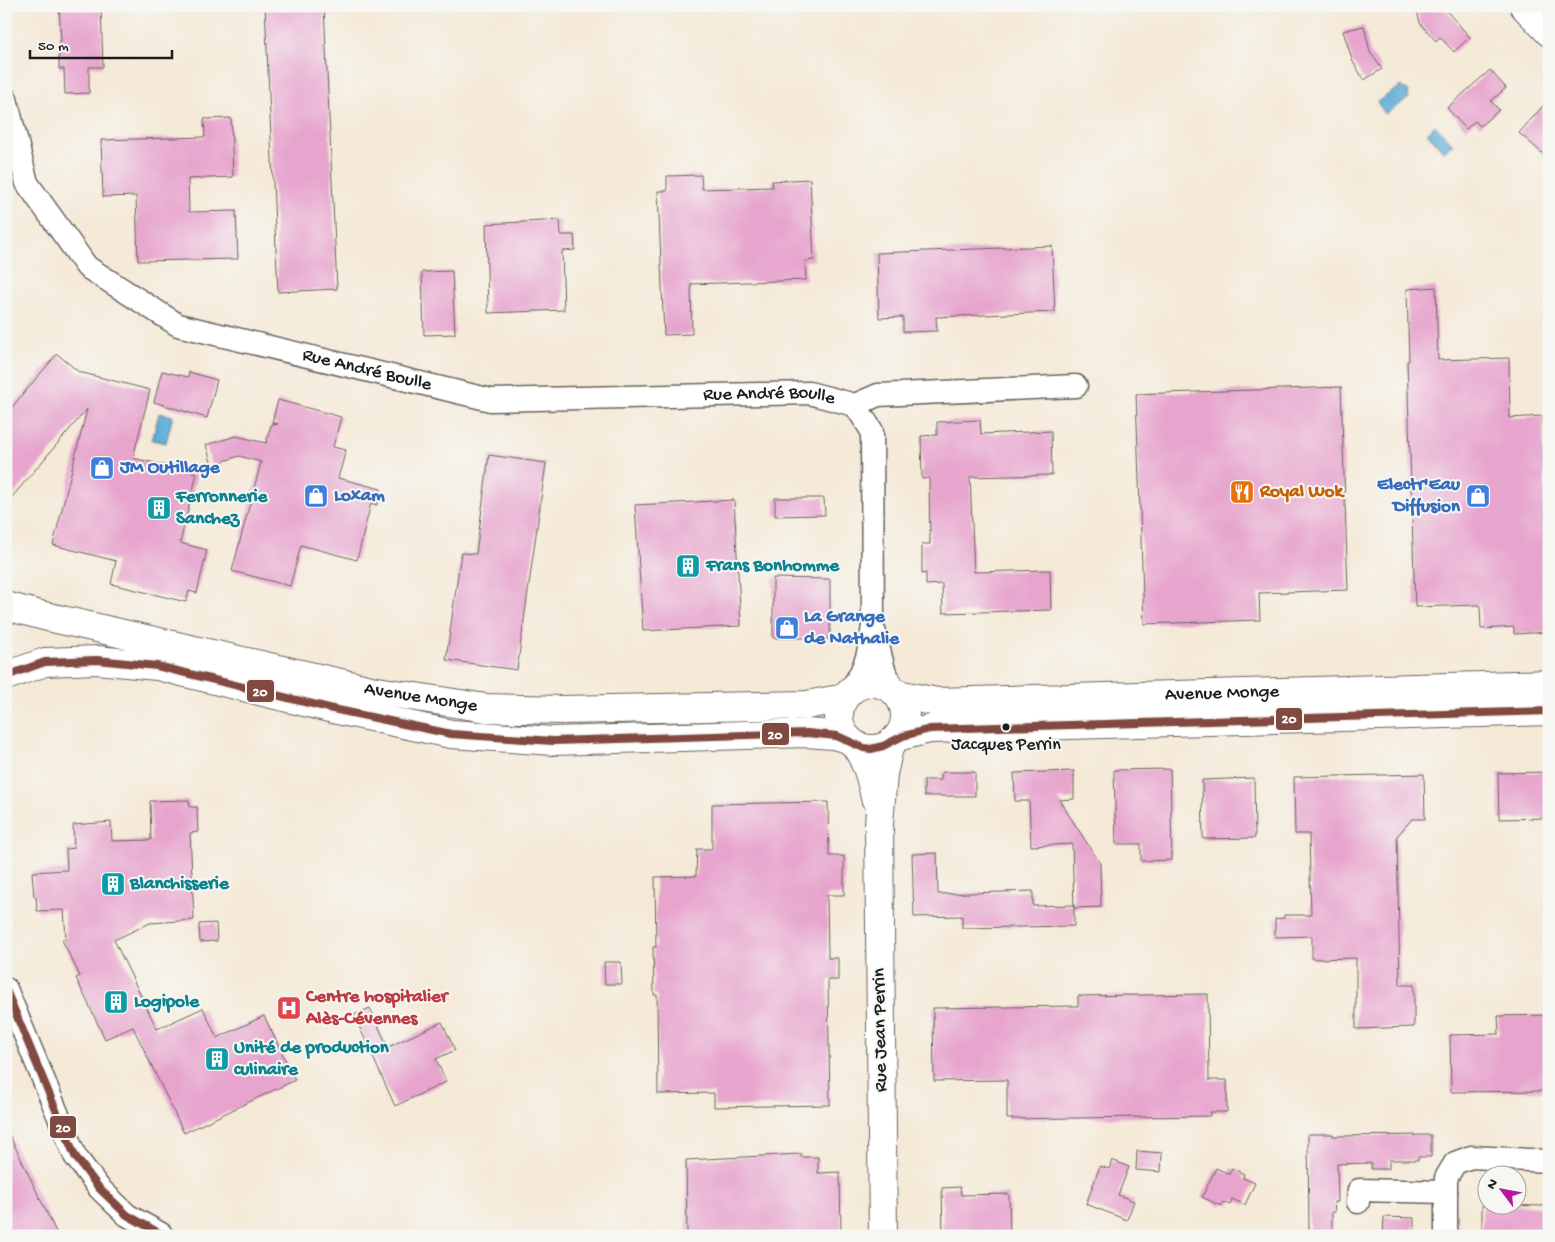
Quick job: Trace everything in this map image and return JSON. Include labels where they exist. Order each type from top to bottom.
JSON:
[{"type":"main road","points":[[1524,6],[1549,32]]},
{"type":"main road","name":"Avenue Monge","points":[[6,606],[371,690],[486,708],[562,710],[807,705],[840,699],[848,692]]},
{"type":"main road","name":"Avenue Monge","points":[[6,676],[45,662],[97,660],[157,666],[333,709],[451,734],[553,741],[807,733],[833,735],[851,742]]},
{"type":"main road","points":[[874,682],[885,685],[896,692],[905,711],[905,720],[902,729],[894,740],[882,748],[873,749],[864,748],[851,742],[841,730],[838,718],[839,706],[848,692],[862,684],[874,682]]},
{"type":"main road","name":"Avenue Monge","points":[[896,692],[937,702],[1549,684]]},
{"type":"main road","name":"Avenue Monge","points":[[894,740],[930,728],[1549,711]]},
{"type":"main road","name":"Rue Jean Perrin","points":[[884,1236],[879,824],[882,774],[894,740]]},
{"type":"main road","name":"Rue Jean Perrin","points":[[851,742],[864,759],[871,776],[879,824]]},
{"type":"street","name":"Rue André Boulle","points":[[6,99],[27,183],[87,267],[178,325],[491,400],[809,393],[855,406],[872,431],[874,625],[870,652],[860,676],[848,692]]},
{"type":"street","name":"Rue André Boulle","points":[[855,406],[878,395],[1076,386]]},
{"type":"street","name":"Rue André Boulle","points":[[874,625],[884,670],[896,692]]},
{"type":"street","points":[[6,989],[75,1156],[99,1188],[127,1214],[161,1234]]},
{"type":"street","points":[[1446,1236],[1446,1178],[1455,1164],[1471,1157],[1549,1161]]},
{"type":"street","points":[[1358,1202],[1359,1190],[1446,1192]]},
{"type":"water","points":[[1401,86],[1409,91],[1409,98],[1385,114],[1377,102]]},
{"type":"water","points":[[1435,125],[1453,144],[1444,152],[1427,133]]},
{"type":"water","points":[[159,413],[173,416],[166,443],[152,440]]},
{"type":"building","points":[[59,6],[101,6],[103,67],[89,67],[89,93],[65,94],[64,69],[59,69],[59,41],[61,41]]},
{"type":"building","points":[[265,6],[324,6],[337,289],[278,292]]},
{"type":"building","points":[[1416,6],[1442,6],[1470,37],[1454,52],[1440,37],[1436,41],[1420,23]]},
{"type":"building","points":[[1364,26],[1370,52],[1382,69],[1364,80],[1353,62],[1343,31]]},
{"type":"building","points":[[1490,70],[1506,88],[1491,101],[1499,110],[1480,126],[1475,121],[1466,129],[1447,108]]},
{"type":"building","points":[[1549,99],[1549,159],[1519,133]]},
{"type":"building","points":[[231,118],[233,177],[188,179],[189,212],[236,211],[238,259],[138,261],[136,196],[103,197],[101,140],[205,137],[204,119]]},
{"type":"building","points":[[701,175],[702,189],[773,187],[772,181],[810,179],[814,260],[805,261],[806,280],[691,284],[692,334],[664,335],[658,191],[667,191],[667,176]]},
{"type":"building","points":[[560,220],[561,235],[574,235],[575,250],[562,251],[564,310],[488,313],[486,224]]},
{"type":"building","points":[[1052,246],[1055,312],[936,317],[937,331],[903,332],[903,317],[879,318],[877,253]]},
{"type":"building","points":[[452,271],[455,334],[424,335],[422,272]]},
{"type":"building","name":"Electr'Eau Diffusion","points":[[1436,287],[1438,360],[1509,358],[1510,418],[1543,416],[1547,575],[1549,575],[1549,632],[1514,634],[1514,627],[1481,629],[1480,605],[1415,607],[1407,361],[1409,361],[1407,289]]},
{"type":"building","points":[[57,354],[79,372],[150,390],[133,458],[197,473],[180,543],[207,550],[197,593],[189,591],[186,602],[111,584],[116,561],[53,545],[87,409],[6,504],[6,414]]},
{"type":"building","points":[[162,371],[188,377],[189,372],[217,380],[207,418],[154,402]]},
{"type":"building","name":"Royal Wok","points":[[1341,387],[1348,590],[1259,593],[1260,620],[1144,624],[1136,394]]},
{"type":"building","name":"Loxam","points":[[278,400],[341,417],[333,447],[346,450],[338,478],[381,489],[377,505],[371,503],[357,560],[301,545],[290,586],[232,571],[261,462],[239,456],[212,465],[206,445],[236,436],[266,443],[271,425],[278,424],[272,423]]},
{"type":"building","points":[[980,420],[981,434],[1051,431],[1052,475],[970,477],[974,572],[1050,570],[1051,610],[943,613],[942,584],[926,585],[926,573],[922,574],[922,544],[930,544],[929,478],[922,479],[921,436],[937,435],[937,422]]},
{"type":"building","points":[[489,455],[546,463],[517,670],[446,660],[461,553],[476,554]]},
{"type":"building","points":[[775,498],[824,498],[825,515],[775,516]]},
{"type":"building","name":"Frans Bonhomme","points":[[734,500],[741,626],[643,631],[635,505]]},
{"type":"building","points":[[773,578],[830,579],[830,638],[773,638]]},
{"type":"building","points":[[1170,769],[1172,860],[1141,861],[1141,844],[1116,844],[1114,770]]},
{"type":"building","points":[[1074,771],[1074,799],[1059,800],[1100,863],[1101,907],[1074,908],[1072,844],[1031,846],[1029,801],[1015,801],[1014,773]]},
{"type":"building","points":[[942,772],[975,772],[975,796],[924,796],[924,780],[941,780]]},
{"type":"building","points":[[1549,772],[1549,818],[1499,819],[1498,773]]},
{"type":"building","points":[[1424,774],[1425,819],[1412,819],[1397,836],[1400,985],[1414,985],[1414,1027],[1356,1029],[1356,958],[1312,959],[1312,936],[1275,937],[1275,919],[1284,918],[1284,915],[1311,915],[1309,834],[1295,834],[1294,777]]},
{"type":"building","points":[[1254,778],[1255,838],[1203,839],[1202,780]]},
{"type":"building","points":[[189,800],[190,807],[197,807],[198,832],[190,833],[194,920],[150,923],[114,940],[157,1029],[203,1008],[217,1038],[264,1016],[295,1080],[184,1133],[133,1027],[105,1039],[76,978],[80,976],[62,940],[66,938],[64,910],[37,911],[32,872],[67,870],[66,849],[74,848],[73,825],[111,822],[112,841],[151,840],[150,801]]},
{"type":"building","points":[[828,802],[829,856],[844,856],[844,895],[827,895],[828,958],[838,958],[838,980],[828,980],[830,1105],[714,1107],[714,1093],[658,1094],[657,995],[654,995],[653,947],[656,947],[655,877],[696,876],[697,849],[712,849],[712,804]]},
{"type":"building","points":[[937,853],[938,894],[1033,891],[1033,906],[1074,905],[1074,926],[962,928],[962,916],[914,917],[912,854]]},
{"type":"building","points":[[216,923],[217,941],[200,942],[199,924]]},
{"type":"building","points":[[604,962],[621,962],[622,984],[605,984]]},
{"type":"building","points":[[1208,994],[1209,1080],[1227,1080],[1227,1112],[1210,1112],[1210,1116],[1007,1119],[1007,1080],[934,1081],[933,1008],[1078,1006],[1078,996]]},
{"type":"building","points":[[370,1008],[388,1047],[442,1022],[455,1050],[436,1059],[446,1082],[395,1106],[354,1015]]},
{"type":"building","points":[[1549,1015],[1549,1091],[1451,1092],[1450,1035],[1499,1034],[1498,1016]]},
{"type":"building","points":[[6,1128],[58,1236],[6,1236]]},
{"type":"building","points":[[1308,1134],[1333,1134],[1333,1136],[1431,1135],[1431,1157],[1418,1157],[1418,1160],[1389,1160],[1389,1169],[1371,1169],[1371,1163],[1337,1164],[1338,1202],[1334,1202],[1335,1212],[1332,1212],[1332,1236],[1309,1236]]},
{"type":"building","points":[[1137,1151],[1162,1153],[1161,1172],[1136,1170]]},
{"type":"building","points":[[801,1154],[801,1157],[818,1157],[818,1173],[840,1172],[841,1236],[805,1236],[805,1233],[687,1234],[686,1160]]},
{"type":"building","points":[[1112,1160],[1129,1167],[1118,1195],[1134,1201],[1127,1220],[1086,1204],[1100,1166],[1109,1169]]},
{"type":"building","points":[[1216,1168],[1229,1174],[1232,1168],[1244,1174],[1243,1178],[1255,1183],[1245,1205],[1232,1199],[1230,1205],[1223,1202],[1221,1206],[1202,1197]]},
{"type":"building","points":[[960,1187],[961,1195],[1009,1194],[1010,1236],[943,1236],[942,1188]]},
{"type":"building","points":[[1528,1206],[1549,1206],[1549,1236],[1482,1236],[1482,1214],[1528,1214]]},
{"type":"building","points":[[1384,1217],[1414,1218],[1414,1236],[1383,1236]]},
{"type":"transit line","name":"20","points":[[6,676],[45,662],[97,660],[157,666],[333,709],[451,734],[553,741],[807,733],[837,736],[864,748],[871,749],[883,746],[903,736],[930,729],[1549,711]]},
{"type":"transit line","name":"20","points":[[6,990],[75,1156],[99,1188],[127,1215],[161,1234]]},
{"type":"place","name":"JM Outillage","points":[[102,468]]},
{"type":"place","name":"Royal Wok","points":[[1242,492]]},
{"type":"place","name":"Loxam","points":[[316,496]]},
{"type":"place","name":"Electr'Eau Diffusion","points":[[1478,496]]},
{"type":"place","name":"Ferronnerie Sanchez","points":[[159,508]]},
{"type":"place","name":"Frans Bonhomme","points":[[688,566]]},
{"type":"place","name":"La Grange de Nathalie","points":[[787,628]]},
{"type":"place","name":"Jacques Perrin","points":[[1006,727]]},
{"type":"place","name":"Blanchisserie","points":[[113,884]]},
{"type":"place","name":"Logipole","points":[[116,1002]]},
{"type":"place","name":"Centre hospitalier Alès-Cévennes","points":[[289,1008]]},
{"type":"place","name":"Unité de production culinaire","points":[[217,1059]]}]
